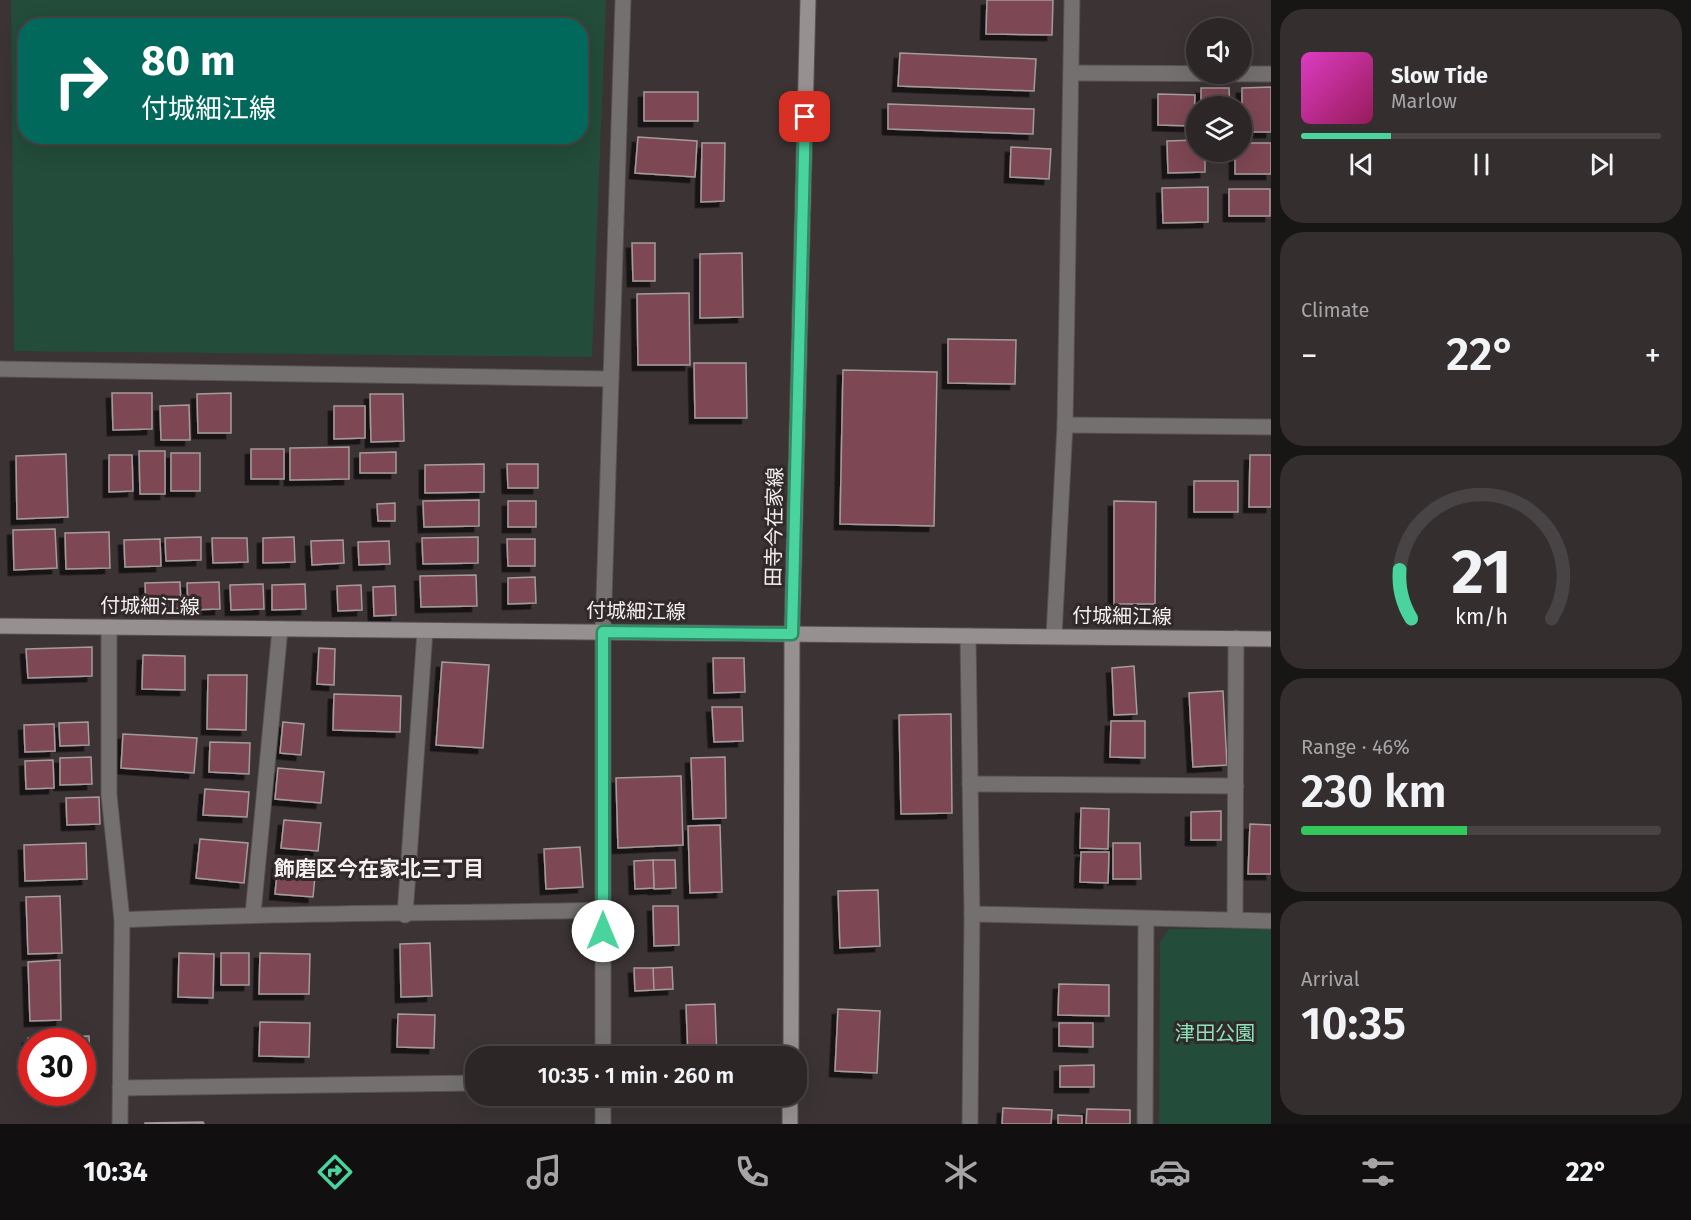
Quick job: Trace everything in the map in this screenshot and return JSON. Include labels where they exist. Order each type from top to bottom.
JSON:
[{"type":"main road","name":"田寺今在家線","points":[[791,1046],[792,634],[808,0]]},
{"type":"main road","name":"付城細江線","points":[[0,626],[1271,639]]},
{"type":"main road","points":[[790,1106],[790,1124]]},
{"type":"street","points":[[603,1046],[603,632],[623,0]]},
{"type":"street","points":[[1054,636],[1065,424],[1072,0]]},
{"type":"street","points":[[1071,73],[1271,74]]},
{"type":"street","points":[[0,369],[611,379]]},
{"type":"street","points":[[1065,424],[1271,427]]},
{"type":"street","points":[[109,627],[109,795],[122,920],[120,1124]]},
{"type":"street","points":[[253,914],[280,629]]},
{"type":"street","points":[[405,915],[425,631]]},
{"type":"street","points":[[968,636],[972,914],[970,1124]]},
{"type":"street","points":[[1235,920],[1236,638]]},
{"type":"street","points":[[970,784],[1236,786]]},
{"type":"street","points":[[122,920],[253,914],[405,915],[603,910]]},
{"type":"street","points":[[972,914],[1146,920],[1271,921]]},
{"type":"street","points":[[1145,1124],[1146,920]]},
{"type":"street","points":[[120,1088],[465,1083]]},
{"type":"street","points":[[603,1106],[603,1124]]},
{"type":"green space","points":[[11,0],[606,0],[592,357],[14,351]]},
{"type":"green space","name":"津田公園","points":[[1169,929],[1271,929],[1271,1124],[1159,1124],[1160,942]]},
{"type":"building","points":[[987,0],[1053,0],[1052,35],[986,34]]},
{"type":"building","points":[[900,53],[1036,59],[1034,91],[898,86]]},
{"type":"building","points":[[1271,87],[1271,132],[1252,132],[1252,96],[1242,96],[1242,88]]},
{"type":"building","points":[[1201,88],[1229,88],[1229,96],[1201,96]]},
{"type":"building","points":[[644,92],[698,92],[698,121],[644,121]]},
{"type":"building","points":[[1158,94],[1195,95],[1186,96],[1186,126],[1158,125]]},
{"type":"building","points":[[888,104],[1034,109],[1033,134],[888,129]]},
{"type":"building","points":[[638,137],[697,141],[695,177],[635,173]]},
{"type":"building","points":[[1186,140],[1186,162],[1205,162],[1205,172],[1168,173],[1167,141]]},
{"type":"building","points":[[702,143],[725,143],[724,201],[701,202]]},
{"type":"building","points":[[1252,143],[1271,143],[1271,174],[1235,174],[1235,162],[1252,162]]},
{"type":"building","points":[[1011,147],[1051,149],[1049,179],[1010,177]]},
{"type":"building","points":[[1208,187],[1208,222],[1163,223],[1162,188]]},
{"type":"building","points":[[1229,189],[1270,189],[1270,216],[1229,216]]},
{"type":"building","points":[[632,243],[655,243],[655,281],[633,281]]},
{"type":"building","points":[[742,253],[743,317],[700,318],[700,254]]},
{"type":"building","points":[[689,293],[690,365],[638,365],[637,294]]},
{"type":"building","points":[[948,339],[1016,340],[1015,384],[948,383]]},
{"type":"building","points":[[694,363],[746,363],[747,418],[695,418]]},
{"type":"building","points":[[843,370],[937,372],[934,526],[840,524]]},
{"type":"building","points":[[112,393],[152,393],[152,429],[113,430]]},
{"type":"building","points":[[231,393],[231,433],[198,433],[197,394]]},
{"type":"building","points":[[370,394],[403,394],[404,441],[371,442]]},
{"type":"building","points":[[189,405],[190,440],[161,440],[160,406]]},
{"type":"building","points":[[334,406],[365,406],[365,438],[334,439]]},
{"type":"building","points":[[349,447],[349,479],[290,480],[290,448]]},
{"type":"building","points":[[251,449],[284,449],[284,479],[251,479]]},
{"type":"building","points":[[139,451],[165,451],[165,494],[140,494]]},
{"type":"building","points":[[396,452],[396,473],[360,473],[360,453]]},
{"type":"building","points":[[171,453],[200,453],[200,491],[171,491]]},
{"type":"building","points":[[66,454],[68,517],[17,519],[16,456]]},
{"type":"building","points":[[109,455],[132,455],[133,491],[109,492]]},
{"type":"building","points":[[1250,455],[1271,455],[1271,507],[1249,507]]},
{"type":"building","points":[[484,464],[484,492],[425,493],[425,465]]},
{"type":"building","points":[[507,464],[538,464],[538,488],[508,488]]},
{"type":"building","points":[[1194,481],[1238,481],[1238,512],[1194,512]]},
{"type":"building","points":[[479,500],[479,526],[424,527],[423,501]]},
{"type":"building","points":[[508,501],[536,501],[536,527],[508,527]]},
{"type":"building","points":[[1114,501],[1156,502],[1155,604],[1114,604]]},
{"type":"building","points":[[395,503],[395,521],[378,521],[377,504]]},
{"type":"building","points":[[55,529],[57,568],[14,570],[13,530]]},
{"type":"building","points":[[109,532],[110,568],[66,569],[65,533]]},
{"type":"building","points":[[201,537],[201,560],[166,561],[165,538]]},
{"type":"building","points":[[294,537],[295,562],[263,563],[263,538]]},
{"type":"building","points":[[478,537],[478,563],[423,564],[422,538]]},
{"type":"building","points":[[212,538],[247,538],[248,562],[213,563]]},
{"type":"building","points":[[160,539],[161,566],[125,567],[124,540]]},
{"type":"building","points":[[507,539],[535,539],[535,566],[508,566]]},
{"type":"building","points":[[343,540],[344,563],[312,565],[311,541]]},
{"type":"building","points":[[389,541],[390,564],[359,565],[358,542]]},
{"type":"building","points":[[476,575],[477,606],[421,607],[420,576]]},
{"type":"building","points":[[535,577],[536,603],[508,604],[508,578]]},
{"type":"building","points":[[180,582],[181,608],[146,609],[145,583]]},
{"type":"building","points":[[219,582],[220,609],[188,610],[187,583]]},
{"type":"building","points":[[263,584],[264,609],[231,610],[230,585]]},
{"type":"building","points":[[305,584],[306,609],[272,610],[272,585]]},
{"type":"building","points":[[361,585],[362,610],[338,611],[337,586]]},
{"type":"building","points":[[395,586],[396,615],[374,616],[373,587]]},
{"type":"building","points":[[92,647],[92,676],[28,678],[26,649]]},
{"type":"building","points":[[319,648],[335,649],[334,685],[317,684]]},
{"type":"building","points":[[143,655],[185,656],[185,690],[142,689]]},
{"type":"building","points":[[713,658],[744,658],[745,692],[714,693]]},
{"type":"building","points":[[442,662],[489,665],[483,748],[436,745]]},
{"type":"building","points":[[1134,666],[1137,714],[1114,715],[1112,668]]},
{"type":"building","points":[[208,675],[247,675],[246,730],[207,729]]},
{"type":"building","points":[[1223,691],[1227,765],[1193,767],[1189,693]]},
{"type":"building","points":[[334,694],[401,696],[400,732],[333,730]]},
{"type":"building","points":[[712,707],[742,707],[743,741],[714,742]]},
{"type":"building","points":[[951,714],[952,813],[901,814],[899,715]]},
{"type":"building","points":[[1111,721],[1145,721],[1145,758],[1110,757]]},
{"type":"building","points":[[88,722],[89,745],[60,746],[59,723]]},
{"type":"building","points":[[283,722],[304,724],[301,755],[280,753]]},
{"type":"building","points":[[54,724],[55,751],[25,752],[24,725]]},
{"type":"building","points":[[123,734],[197,738],[194,773],[121,768]]},
{"type":"building","points":[[210,742],[250,743],[249,774],[209,772]]},
{"type":"building","points":[[91,757],[92,784],[60,785],[60,758]]},
{"type":"building","points":[[725,757],[726,818],[693,819],[691,758]]},
{"type":"building","points":[[53,760],[54,788],[26,789],[25,761]]},
{"type":"building","points":[[278,768],[324,772],[321,803],[275,799]]},
{"type":"building","points":[[681,776],[683,845],[618,848],[616,778]]},
{"type":"building","points":[[205,789],[249,792],[247,817],[203,815]]},
{"type":"building","points":[[99,797],[100,824],[67,825],[66,798]]},
{"type":"building","points":[[1081,808],[1109,809],[1108,849],[1080,848]]},
{"type":"building","points":[[1221,811],[1221,840],[1191,840],[1191,812]]},
{"type":"building","points":[[284,820],[321,823],[318,851],[281,848]]},
{"type":"building","points":[[1250,824],[1271,825],[1271,874],[1248,874]]},
{"type":"building","points":[[720,825],[722,892],[690,893],[688,826]]},
{"type":"building","points":[[200,839],[248,843],[244,883],[196,878]]},
{"type":"building","points":[[86,843],[87,879],[25,881],[24,845]]},
{"type":"building","points":[[1113,843],[1140,843],[1141,879],[1113,879]]},
{"type":"building","points":[[580,847],[583,887],[546,889],[544,849]]},
{"type":"building","points":[[1081,852],[1109,852],[1108,883],[1080,882]]},
{"type":"building","points":[[653,860],[675,860],[676,888],[654,889]]},
{"type":"building","points":[[653,860],[654,888],[635,889],[634,861]]},
{"type":"building","points":[[278,863],[316,866],[313,897],[275,894]]},
{"type":"building","points":[[878,890],[880,946],[840,948],[838,891]]},
{"type":"building","points":[[60,896],[62,953],[28,954],[26,897]]},
{"type":"building","points":[[653,906],[678,906],[679,945],[654,946]]},
{"type":"building","points":[[430,943],[432,996],[401,997],[400,944]]},
{"type":"building","points":[[179,953],[214,954],[213,998],[178,997]]},
{"type":"building","points":[[221,953],[249,953],[249,985],[221,985]]},
{"type":"building","points":[[260,953],[310,954],[309,994],[259,994]]},
{"type":"building","points":[[60,960],[61,1020],[30,1021],[28,962]]},
{"type":"building","points":[[672,967],[673,989],[653,990],[653,968]]},
{"type":"building","points":[[634,968],[653,968],[654,990],[635,991]]},
{"type":"building","points":[[1059,984],[1109,985],[1109,1016],[1058,1015]]},
{"type":"building","points":[[715,1004],[717,1046],[688,1046],[686,1005]]},
{"type":"building","points":[[838,1009],[880,1011],[877,1073],[835,1071]]},
{"type":"building","points":[[398,1014],[435,1015],[434,1048],[397,1047]]},
{"type":"building","points":[[260,1022],[310,1023],[309,1057],[259,1056]]},
{"type":"building","points":[[1059,1023],[1093,1023],[1093,1047],[1059,1046]]},
{"type":"building","points":[[1094,1065],[1094,1087],[1060,1087],[1060,1066]]},
{"type":"building","points":[[1003,1108],[1052,1110],[1051,1124],[1002,1124]]},
{"type":"building","points":[[1087,1109],[1130,1110],[1130,1124],[1086,1124]]},
{"type":"building","points":[[1058,1115],[1082,1116],[1082,1124],[1058,1124]]},
{"type":"building","points":[[203,1122],[204,1124],[145,1124],[145,1123]]},
{"type":"district","name":"飾磨区今在家北三丁目","points":[[379,869]]},
{"type":"route","points":[[603,931],[603,632],[792,634],[805,117]]}]
